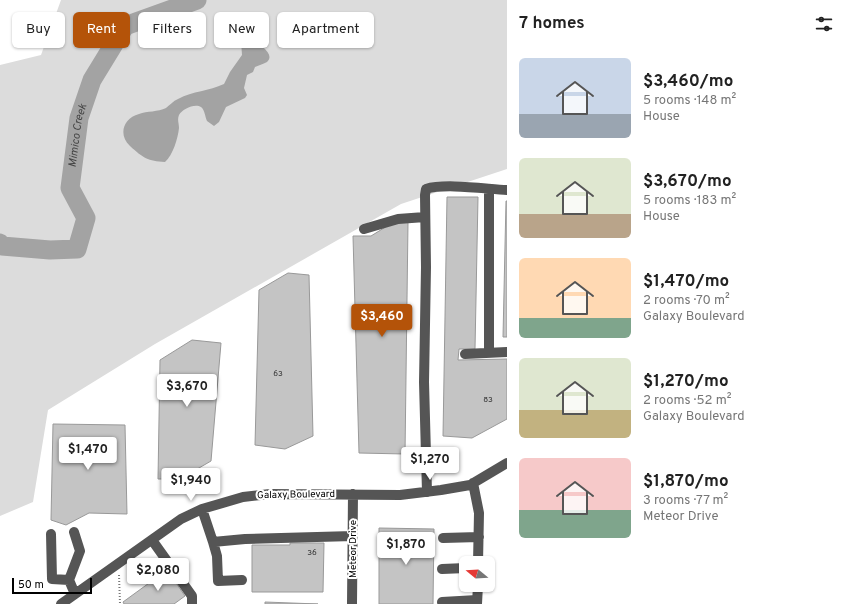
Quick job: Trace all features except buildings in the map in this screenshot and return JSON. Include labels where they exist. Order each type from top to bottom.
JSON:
[{"type":"street","points":[[427,492],[424,382],[426,189],[462,187],[488,190],[507,190]]},
{"type":"street","points":[[488,190],[489,353]]},
{"type":"street","points":[[364,230],[398,219],[425,217]]},
{"type":"street","points":[[465,354],[507,352]]},
{"type":"street","name":"Galaxy Boulevard","points":[[61,604],[182,519],[202,509],[243,497],[270,494],[400,495],[427,492],[470,485],[507,463]]},
{"type":"street","points":[[473,483],[479,513],[478,556]]},
{"type":"street","name":"Meteor Drive","points":[[352,604],[353,494]]},
{"type":"street","points":[[202,509],[213,542],[218,581],[242,580]]},
{"type":"street","points":[[74,532],[80,551],[69,580],[75,594]]},
{"type":"street","points":[[51,534],[52,579],[69,580]]},
{"type":"street","points":[[213,542],[246,539],[353,536]]},
{"type":"street","points":[[443,538],[479,537]]},
{"type":"street","points":[[152,540],[192,596],[192,604]]},
{"type":"street","points":[[442,568],[459,568]]},
{"type":"street","points":[[442,602],[478,602]]},
{"type":"path","points":[[114,566],[119,574],[120,604]]},
{"type":"shaded area","points":[[61,0],[507,0],[507,169],[401,204],[155,344],[48,410],[33,502],[0,516],[0,65],[41,55],[44,48],[65,48],[65,12],[57,12]]},
{"type":"shaded area","points":[[242,48],[264,48],[268,53],[269,59],[267,62],[255,67],[253,72],[247,75],[244,88],[247,95],[245,98],[226,107],[219,122],[214,126],[207,121],[201,107],[192,106],[183,111],[178,117],[179,128],[175,146],[165,162],[150,160],[142,156],[126,142],[123,132],[129,119],[142,113],[166,108],[184,96],[224,84],[230,72],[242,55]]},
{"type":"waterway","name":"Mimico Creek","points":[[0,243],[2,246],[50,250],[77,249],[86,218],[70,188],[79,118],[92,80],[125,26],[197,0]]}]
